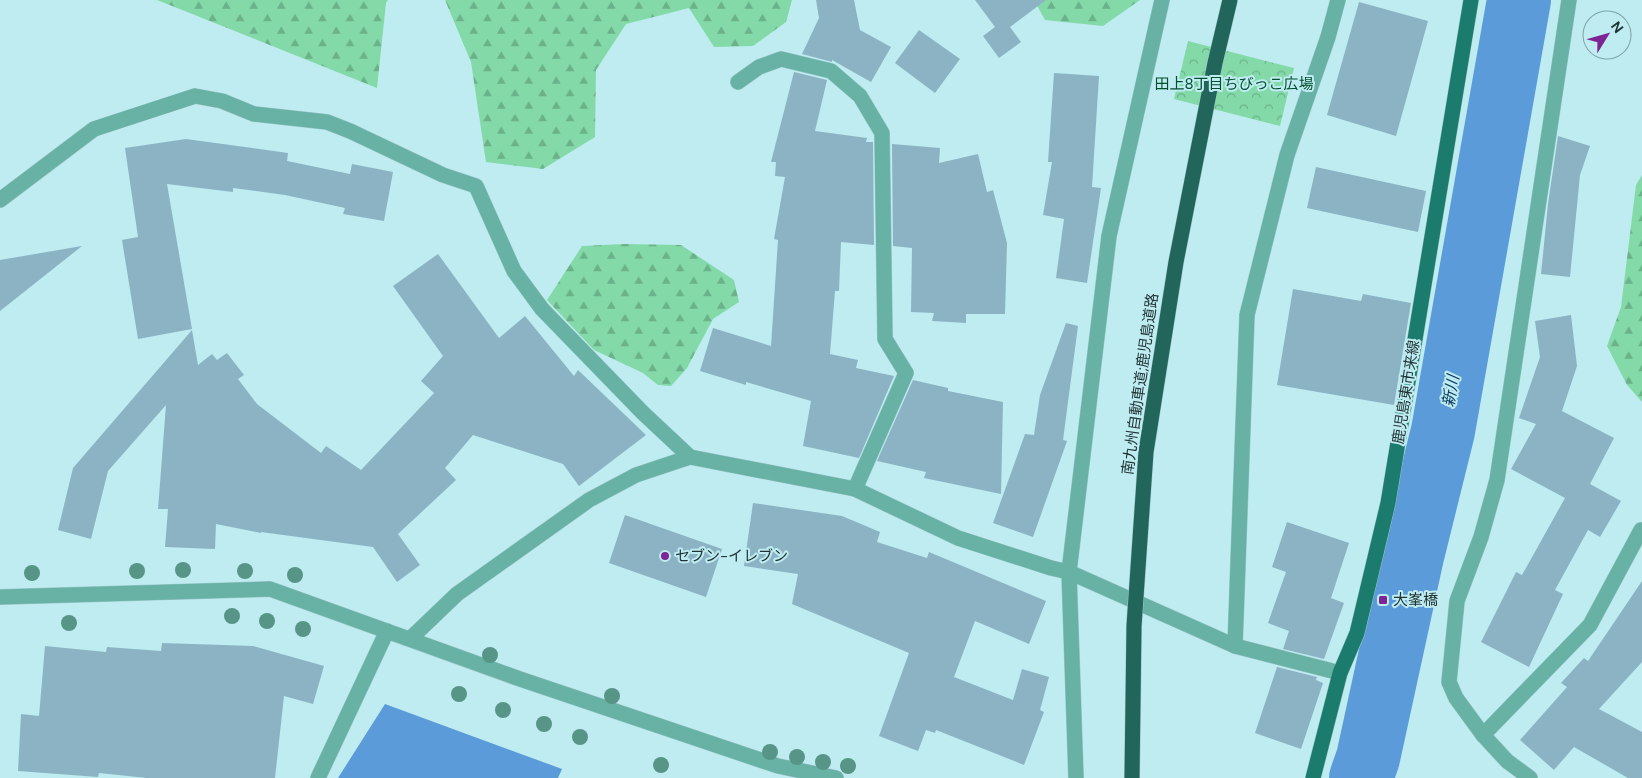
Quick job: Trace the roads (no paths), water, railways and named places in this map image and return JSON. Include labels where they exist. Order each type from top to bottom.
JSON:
[{"type":"highway","name":"南九州自動車道;鹿児島道路","points":[[1132,778],[1134,626],[1146,452],[1176,262],[1213,72],[1230,0]]},
{"type":"main road","name":"鹿児島東市来線","points":[[1312,778],[1340,673],[1356,633],[1388,504],[1471,0]]},
{"type":"street","points":[[1076,778],[1068,572],[1109,236],[1162,0]]},
{"type":"street","points":[[1235,646],[1247,315],[1287,155],[1328,38],[1338,0]]},
{"type":"street","points":[[1530,778],[1507,761],[1483,735],[1456,698],[1449,682],[1457,601],[1481,537],[1497,480],[1569,0]]},
{"type":"street","points":[[738,82],[760,67],[781,59],[831,71],[860,96],[882,132],[885,339],[906,373],[855,489]]},
{"type":"street","points":[[0,200],[94,129],[195,96],[222,101],[254,114],[327,122],[443,175],[476,186],[514,271],[542,309],[642,413],[690,457]]},
{"type":"street","points":[[410,640],[457,594],[589,500],[636,475],[690,457],[855,489],[958,538],[1068,572],[1235,646],[1340,673]]},
{"type":"street","points":[[1483,735],[1590,625],[1641,530]]},
{"type":"street","points":[[0,597],[270,589],[520,679],[778,766],[836,778]]},
{"type":"street","points":[[318,778],[387,632]]},
{"type":"water","points":[[385,704],[562,769],[558,778],[338,778]]},
{"type":"waterway","name":"新川","points":[[1361,778],[1368,758],[1412,556],[1443,431],[1519,0]]},
{"type":"place","name":"セブン-イレブン","points":[[665,556]]},
{"type":"place","name":"大峯橋","points":[[1383,600]]},
{"type":"park label","name":"田上8丁目ちびっこ広場","points":[[1234,84]]}]
